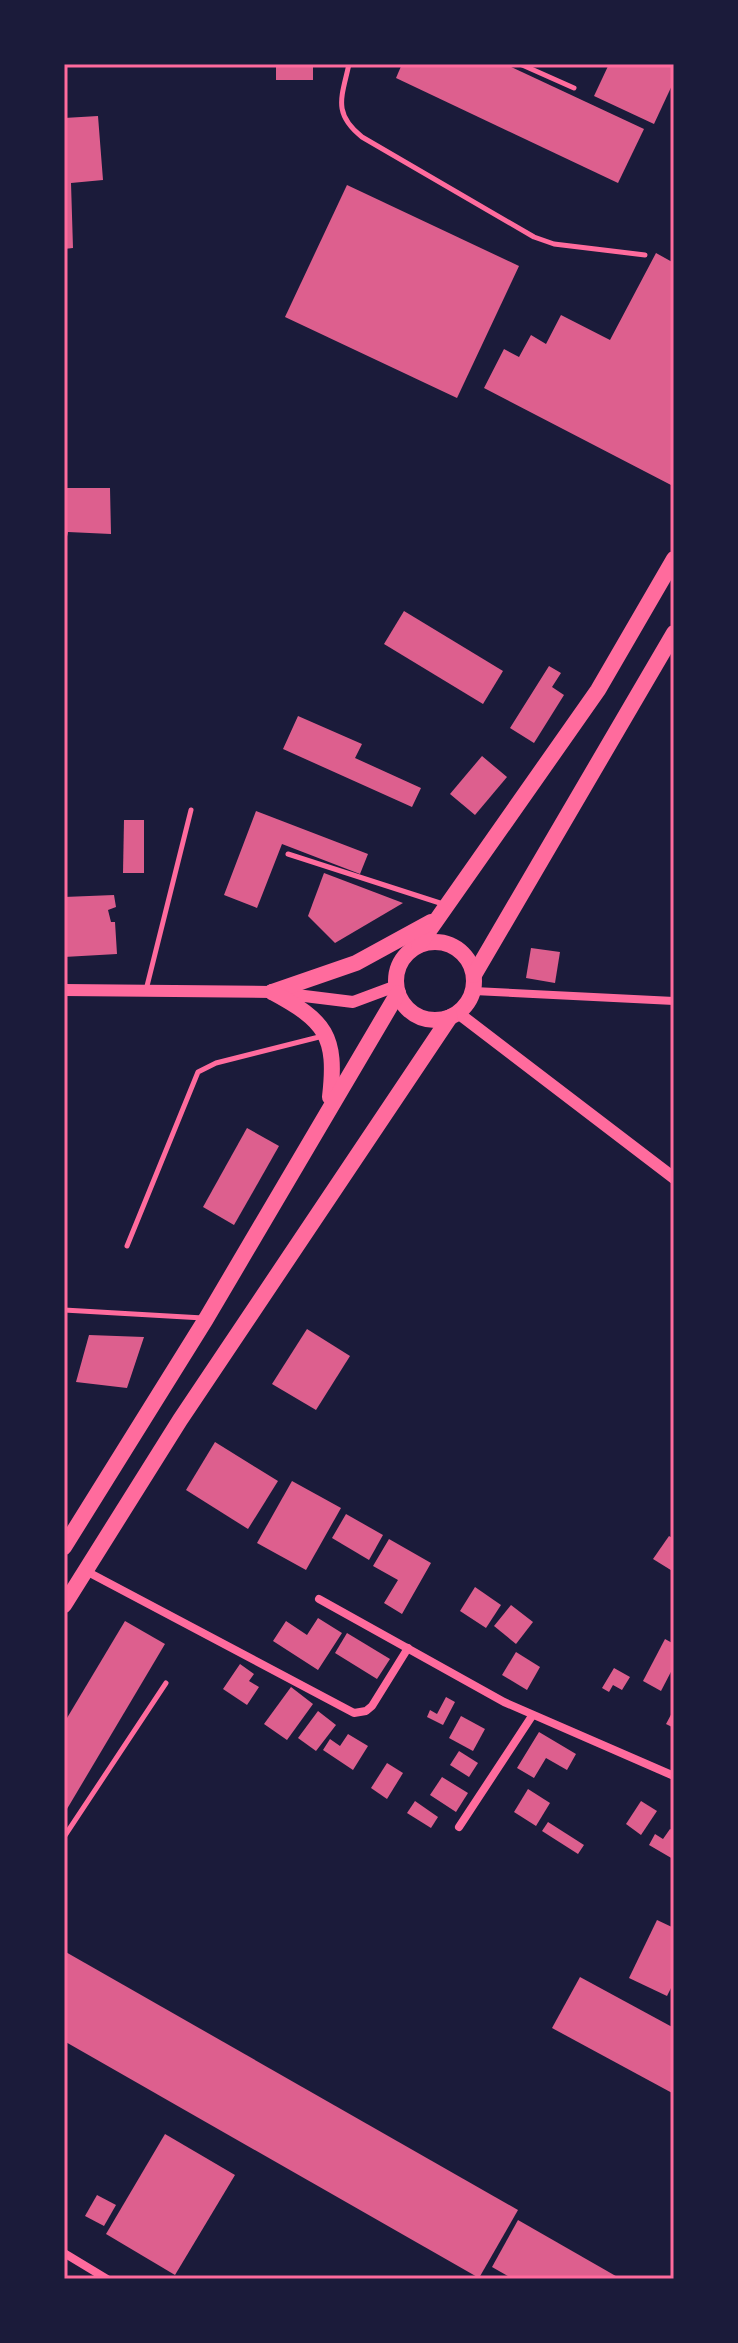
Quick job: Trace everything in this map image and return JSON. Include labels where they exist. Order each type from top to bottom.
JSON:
[{"type":"highway","points":[[64,1547],[206,1319],[397,990],[401,962],[419,945],[598,690],[674,559]]},
{"type":"highway","points":[[64,1605],[180,1420],[454,1015],[674,633]]},
{"type":"highway","points":[[272,992],[370,956],[442,911]]},
{"type":"highway","points":[[419,945],[437,942],[454,946],[467,958],[474,983]]},
{"type":"highway","points":[[397,990],[407,1009],[423,1019],[454,1015]]},
{"type":"highway","points":[[272,992],[306,1010],[327,1035],[334,1067],[330,1103]]},
{"type":"street","points":[[474,983],[674,1001]]},
{"type":"street","points":[[64,990],[272,992],[353,1002],[397,990]]},
{"type":"street","points":[[454,1015],[674,1178]]},
{"type":"street","points":[[85,1571],[354,1713],[366,1711],[372,1706],[408,1648]]},
{"type":"street","points":[[319,1599],[532,1716],[674,1776]]},
{"type":"street","points":[[459,1827],[532,1716]]},
{"type":"street","points":[[64,2253],[107,2279]]},
{"type":"lane","points":[[349,64],[340,105],[345,124],[362,137],[534,237],[554,244],[645,255]]},
{"type":"lane","points":[[520,64],[574,88]]},
{"type":"lane","points":[[146,991],[191,810]]},
{"type":"lane","points":[[288,854],[442,911]]},
{"type":"lane","points":[[127,1246],[198,1072],[216,1063],[327,1035]]},
{"type":"lane","points":[[64,1310],[206,1319]]},
{"type":"lane","points":[[64,1837],[166,1683]]},
{"type":"building","points":[[276,64],[313,64],[313,80],[276,80]]},
{"type":"building","points":[[402,64],[505,64],[644,129],[618,183],[396,78]]},
{"type":"building","points":[[609,64],[674,64],[674,81],[654,124],[594,96]]},
{"type":"building","points":[[98,116],[103,180],[71,183],[73,248],[64,249],[64,118]]},
{"type":"building","points":[[347,185],[519,266],[457,398],[285,317]]},
{"type":"building","points":[[656,253],[674,263],[671,485],[484,388],[504,349],[519,357],[531,335],[546,344],[561,315],[610,340]]},
{"type":"building","points":[[64,488],[110,488],[111,534],[68,532],[64,550]]},
{"type":"building","points":[[404,611],[503,671],[483,704],[384,644]]},
{"type":"building","points":[[549,666],[561,673],[552,687],[564,695],[534,743],[510,728]]},
{"type":"building","points":[[298,716],[362,744],[355,758],[421,788],[412,807],[283,749]]},
{"type":"building","points":[[482,756],[507,777],[475,815],[450,794]]},
{"type":"building","points":[[256,811],[368,854],[360,874],[282,844],[257,908],[224,895]]},
{"type":"building","points":[[124,820],[144,820],[144,873],[123,873]]},
{"type":"building","points":[[324,873],[403,903],[335,943],[308,916]]},
{"type":"building","points":[[114,895],[116,907],[108,910],[111,922],[115,922],[117,954],[64,957],[64,897]]},
{"type":"building","points":[[531,948],[560,952],[555,983],[526,978]]},
{"type":"building","points":[[247,1128],[279,1146],[234,1225],[203,1207]]},
{"type":"building","points":[[307,1329],[350,1356],[316,1410],[272,1384]]},
{"type":"building","points":[[89,1335],[144,1337],[127,1388],[76,1382]]},
{"type":"building","points":[[215,1442],[278,1481],[248,1529],[186,1490]]},
{"type":"building","points":[[292,1481],[341,1508],[306,1570],[257,1543]]},
{"type":"building","points":[[346,1514],[383,1535],[369,1560],[332,1538]]},
{"type":"building","points":[[669,1536],[674,1539],[674,1572],[653,1559]]},
{"type":"building","points":[[389,1539],[431,1563],[402,1614],[384,1603],[398,1580],[373,1566]]},
{"type":"building","points":[[475,1587],[501,1605],[486,1628],[460,1611]]},
{"type":"building","points":[[511,1605],[533,1622],[516,1644],[494,1626]]},
{"type":"building","points":[[318,1618],[342,1633],[318,1670],[273,1641],[286,1621],[307,1635]]},
{"type":"building","points":[[125,1621],[165,1644],[64,1814],[64,1723]]},
{"type":"building","points":[[347,1633],[390,1659],[377,1679],[335,1653]]},
{"type":"building","points":[[665,1639],[674,1644],[674,1666],[661,1691],[643,1681]]},
{"type":"building","points":[[516,1652],[540,1667],[527,1690],[502,1675]]},
{"type":"building","points":[[240,1664],[254,1674],[249,1681],[259,1687],[247,1705],[223,1689]]},
{"type":"building","points":[[614,1668],[630,1677],[622,1690],[613,1685],[609,1692],[602,1688]]},
{"type":"building","points":[[291,1687],[313,1704],[287,1740],[264,1724]]},
{"type":"building","points":[[446,1697],[455,1702],[443,1725],[427,1717],[430,1710],[437,1714]]},
{"type":"building","points":[[674,1709],[674,1728],[666,1724]]},
{"type":"building","points":[[318,1711],[336,1725],[316,1751],[298,1738]]},
{"type":"building","points":[[461,1716],[485,1729],[473,1751],[449,1738]]},
{"type":"building","points":[[539,1732],[576,1754],[567,1770],[546,1758],[534,1778],[517,1768]]},
{"type":"building","points":[[348,1734],[368,1746],[353,1770],[323,1750],[330,1739],[340,1746]]},
{"type":"building","points":[[459,1751],[478,1763],[469,1777],[450,1765]]},
{"type":"building","points":[[387,1763],[403,1773],[387,1799],[371,1788]]},
{"type":"building","points":[[442,1777],[468,1793],[456,1812],[430,1795]]},
{"type":"building","points":[[528,1789],[550,1803],[536,1826],[514,1812]]},
{"type":"building","points":[[415,1801],[438,1817],[431,1828],[407,1813]]},
{"type":"building","points":[[641,1801],[657,1811],[641,1835],[626,1824]]},
{"type":"building","points":[[548,1822],[584,1845],[578,1854],[542,1831]]},
{"type":"building","points":[[670,1829],[674,1831],[673,1859],[649,1845],[655,1834],[663,1839]]},
{"type":"building","points":[[657,1920],[674,1928],[674,1982],[667,1996],[629,1978]]},
{"type":"building","points":[[64,1951],[518,2210],[479,2278],[64,2041]]},
{"type":"building","points":[[580,1977],[674,2028],[674,2094],[552,2028]]},
{"type":"building","points":[[165,2134],[235,2175],[175,2275],[106,2234]]},
{"type":"building","points":[[97,2195],[116,2205],[104,2226],[85,2216]]},
{"type":"building","points":[[518,2220],[621,2279],[513,2279],[492,2267]]}]
